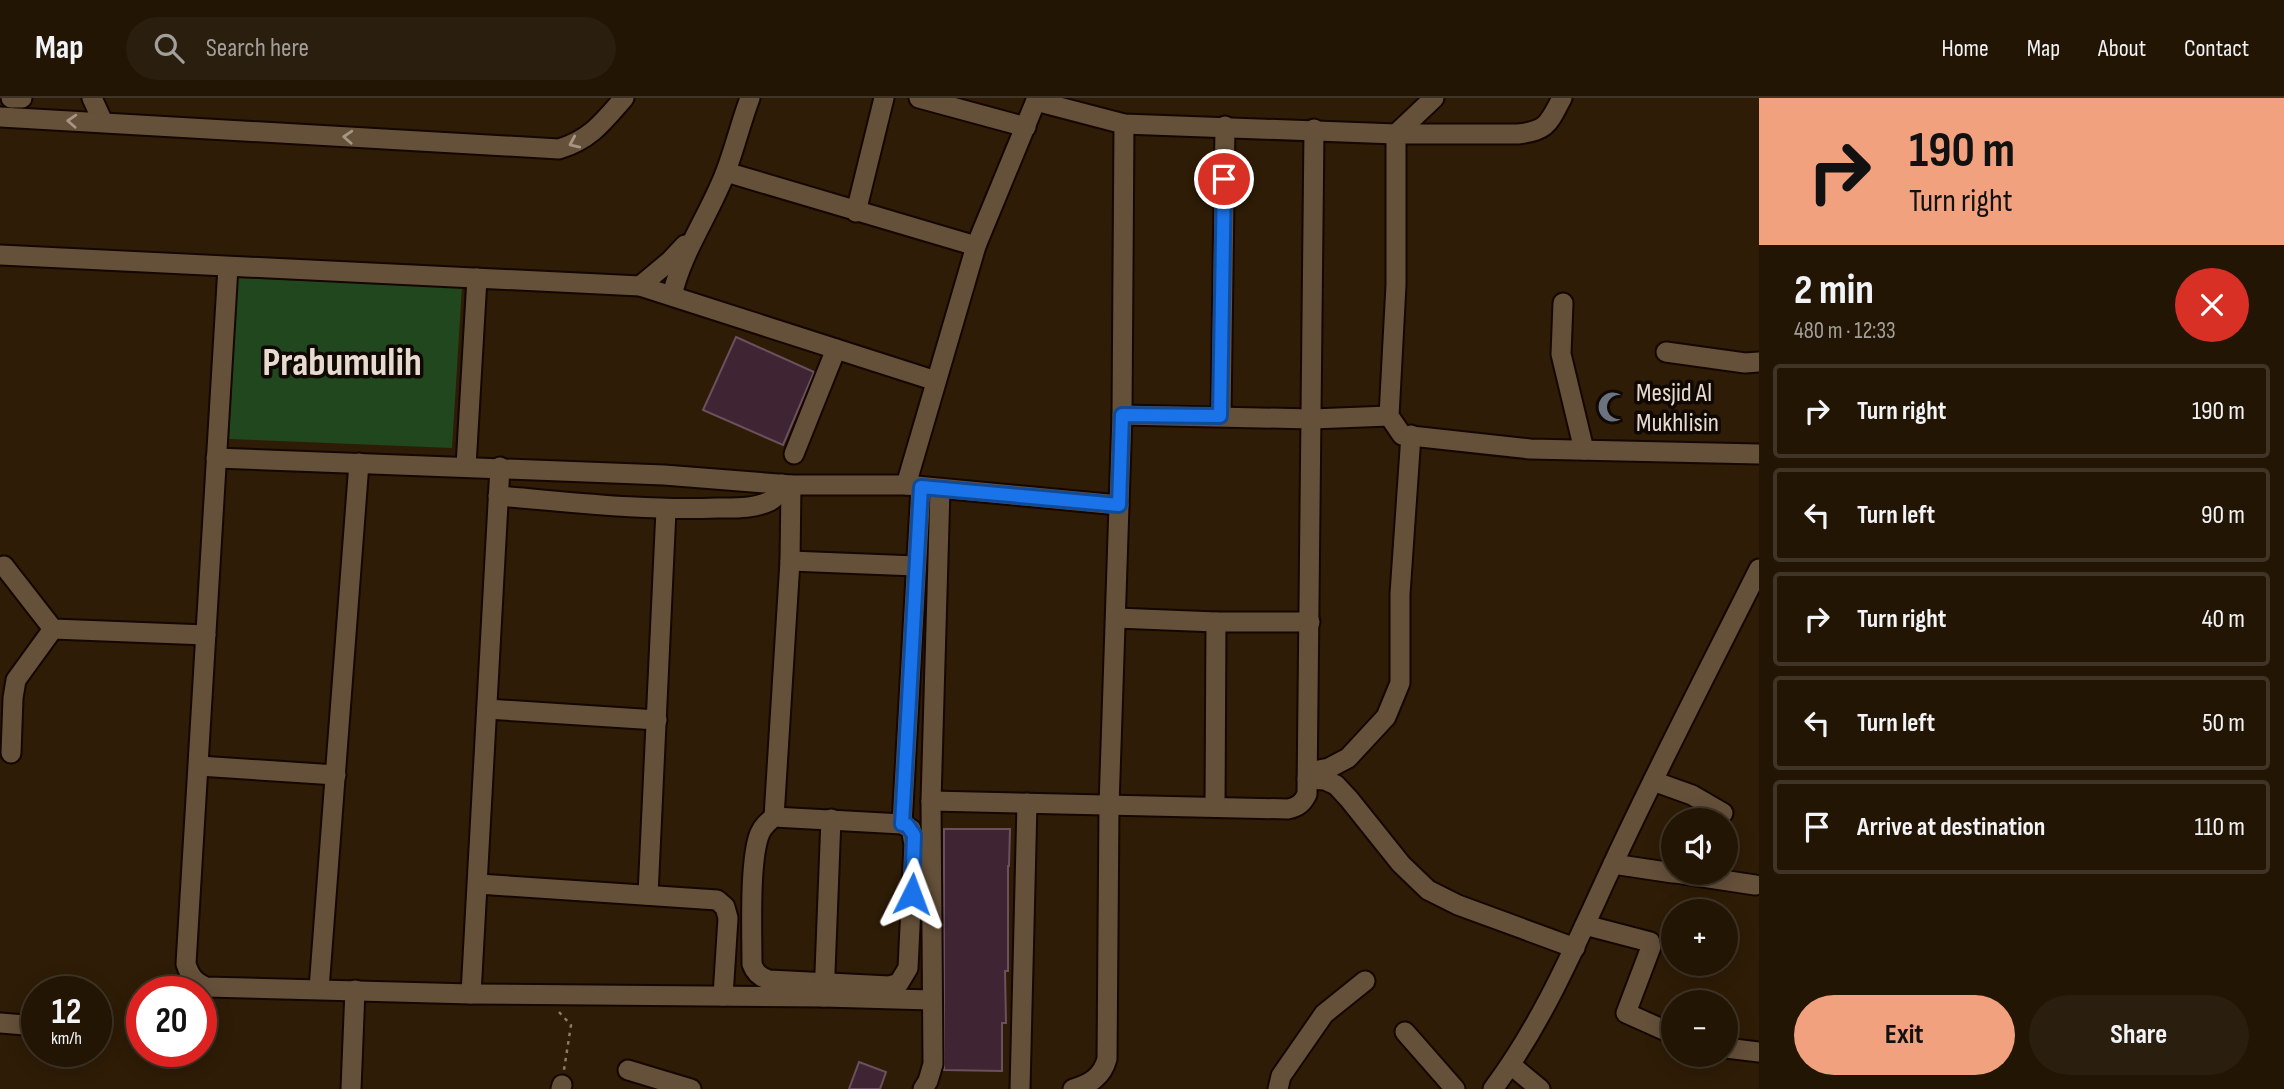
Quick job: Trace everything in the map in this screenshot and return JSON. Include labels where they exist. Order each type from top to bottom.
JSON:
[{"type":"street","points":[[11,98],[22,98]]},
{"type":"street","points":[[92,98],[103,122]]},
{"type":"street","points":[[0,117],[559,149],[577,144],[594,133],[624,98]]},
{"type":"street","points":[[856,212],[884,98]]},
{"type":"street","points":[[919,98],[1026,127]]},
{"type":"street","points":[[902,824],[916,566],[936,381],[976,246],[1037,99],[1124,124],[1396,134],[1531,133],[1547,125],[1562,98]]},
{"type":"street","points":[[672,296],[678,273],[726,172],[747,99]]},
{"type":"street","points":[[1434,99],[1396,134],[1396,285],[1389,416],[1402,435],[1530,449],[1759,454]]},
{"type":"street","points":[[1073,1089],[1098,1077],[1107,1059],[1109,806],[1122,415],[1124,124]]},
{"type":"street","points":[[1220,416],[1225,126]]},
{"type":"street","points":[[931,801],[1293,808],[1304,802],[1307,794],[1310,622],[1314,130]]},
{"type":"street","points":[[726,172],[976,246]]},
{"type":"street","points":[[640,286],[670,261],[695,234]]},
{"type":"street","points":[[0,255],[640,286],[936,381]]},
{"type":"street","points":[[228,267],[186,964],[190,975],[206,987],[471,995],[723,996],[824,990],[889,986],[899,983],[908,968],[914,844],[911,829],[902,824],[774,817],[765,825],[756,845],[752,964],[754,971],[761,977],[824,990],[931,1000]]},
{"type":"street","points":[[466,466],[477,278]]},
{"type":"street","points":[[1563,303],[1562,354],[1584,450]]},
{"type":"street","points":[[794,454],[836,349]]},
{"type":"street","points":[[1666,352],[1745,363],[1759,362]]},
{"type":"street","points":[[1122,415],[1312,419],[1389,416]]},
{"type":"street","points":[[1307,775],[1348,758],[1385,717],[1400,683],[1400,594],[1411,435]]},
{"type":"street","points":[[216,458],[500,467],[664,475],[786,485],[923,487],[1119,505]]},
{"type":"street","points":[[319,989],[359,463]]},
{"type":"street","points":[[471,995],[500,467]]},
{"type":"street","points":[[498,496],[666,510],[761,505],[777,495],[786,485]]},
{"type":"street","points":[[774,817],[790,561],[786,485]]},
{"type":"street","points":[[923,487],[931,801],[933,1064],[923,1089]]},
{"type":"street","points":[[648,895],[666,510]]},
{"type":"street","points":[[790,561],[916,566]]},
{"type":"street","points":[[4,566],[52,629]]},
{"type":"street","points":[[1493,1089],[1511,1065],[1575,947],[1653,781],[1759,569]]},
{"type":"street","points":[[1116,618],[1310,622]]},
{"type":"street","points":[[1215,807],[1216,622]]},
{"type":"street","points":[[52,629],[206,635]]},
{"type":"street","points":[[11,752],[16,680],[52,629]]},
{"type":"street","points":[[487,709],[656,720]]},
{"type":"street","points":[[199,766],[336,775]]},
{"type":"street","points":[[1307,775],[1336,785],[1401,864],[1428,890],[1458,905],[1575,947]]},
{"type":"street","points":[[1653,781],[1692,795],[1714,808]]},
{"type":"street","points":[[1020,1089],[1027,803]]},
{"type":"street","points":[[824,990],[831,820]]},
{"type":"street","points":[[1613,864],[1661,871]]},
{"type":"street","points":[[1738,882],[1755,885]]},
{"type":"street","points":[[478,884],[717,900],[725,907],[728,918],[723,996]]},
{"type":"street","points":[[1585,925],[1650,942],[1651,947],[1626,1013],[1661,1029]]},
{"type":"street","points":[[1278,1089],[1281,1076],[1324,1014],[1364,981]]},
{"type":"street","points":[[351,1089],[355,990]]},
{"type":"street","points":[[0,1023],[21,1025]]},
{"type":"street","points":[[1405,1032],[1455,1089]]},
{"type":"street","points":[[1738,1049],[1759,1052]]},
{"type":"street","points":[[1511,1065],[1540,1089]]},
{"type":"street","points":[[628,1070],[691,1089]]},
{"type":"path","points":[[558,1012],[571,1025],[562,1087]]},
{"type":"green space","points":[[238,278],[462,287],[452,448],[229,439]]},
{"type":"building","points":[[736,337],[814,372],[783,445],[703,410]]},
{"type":"building","points":[[944,829],[1010,829],[1008,971],[1005,971],[1006,1023],[1002,1023],[1002,1071],[944,1070]]},
{"type":"building","points":[[859,1062],[886,1072],[880,1089],[849,1089]]},
{"type":"place","name":"Mesjid Al Mukhlisin","points":[[1613,407]]},
{"type":"district","name":"Prabumulih","points":[[342,361]]},
{"type":"route","points":[[912,894],[914,835],[907,825],[902,824],[921,487],[1119,505],[1122,415],[1220,416],[1224,179]]}]
